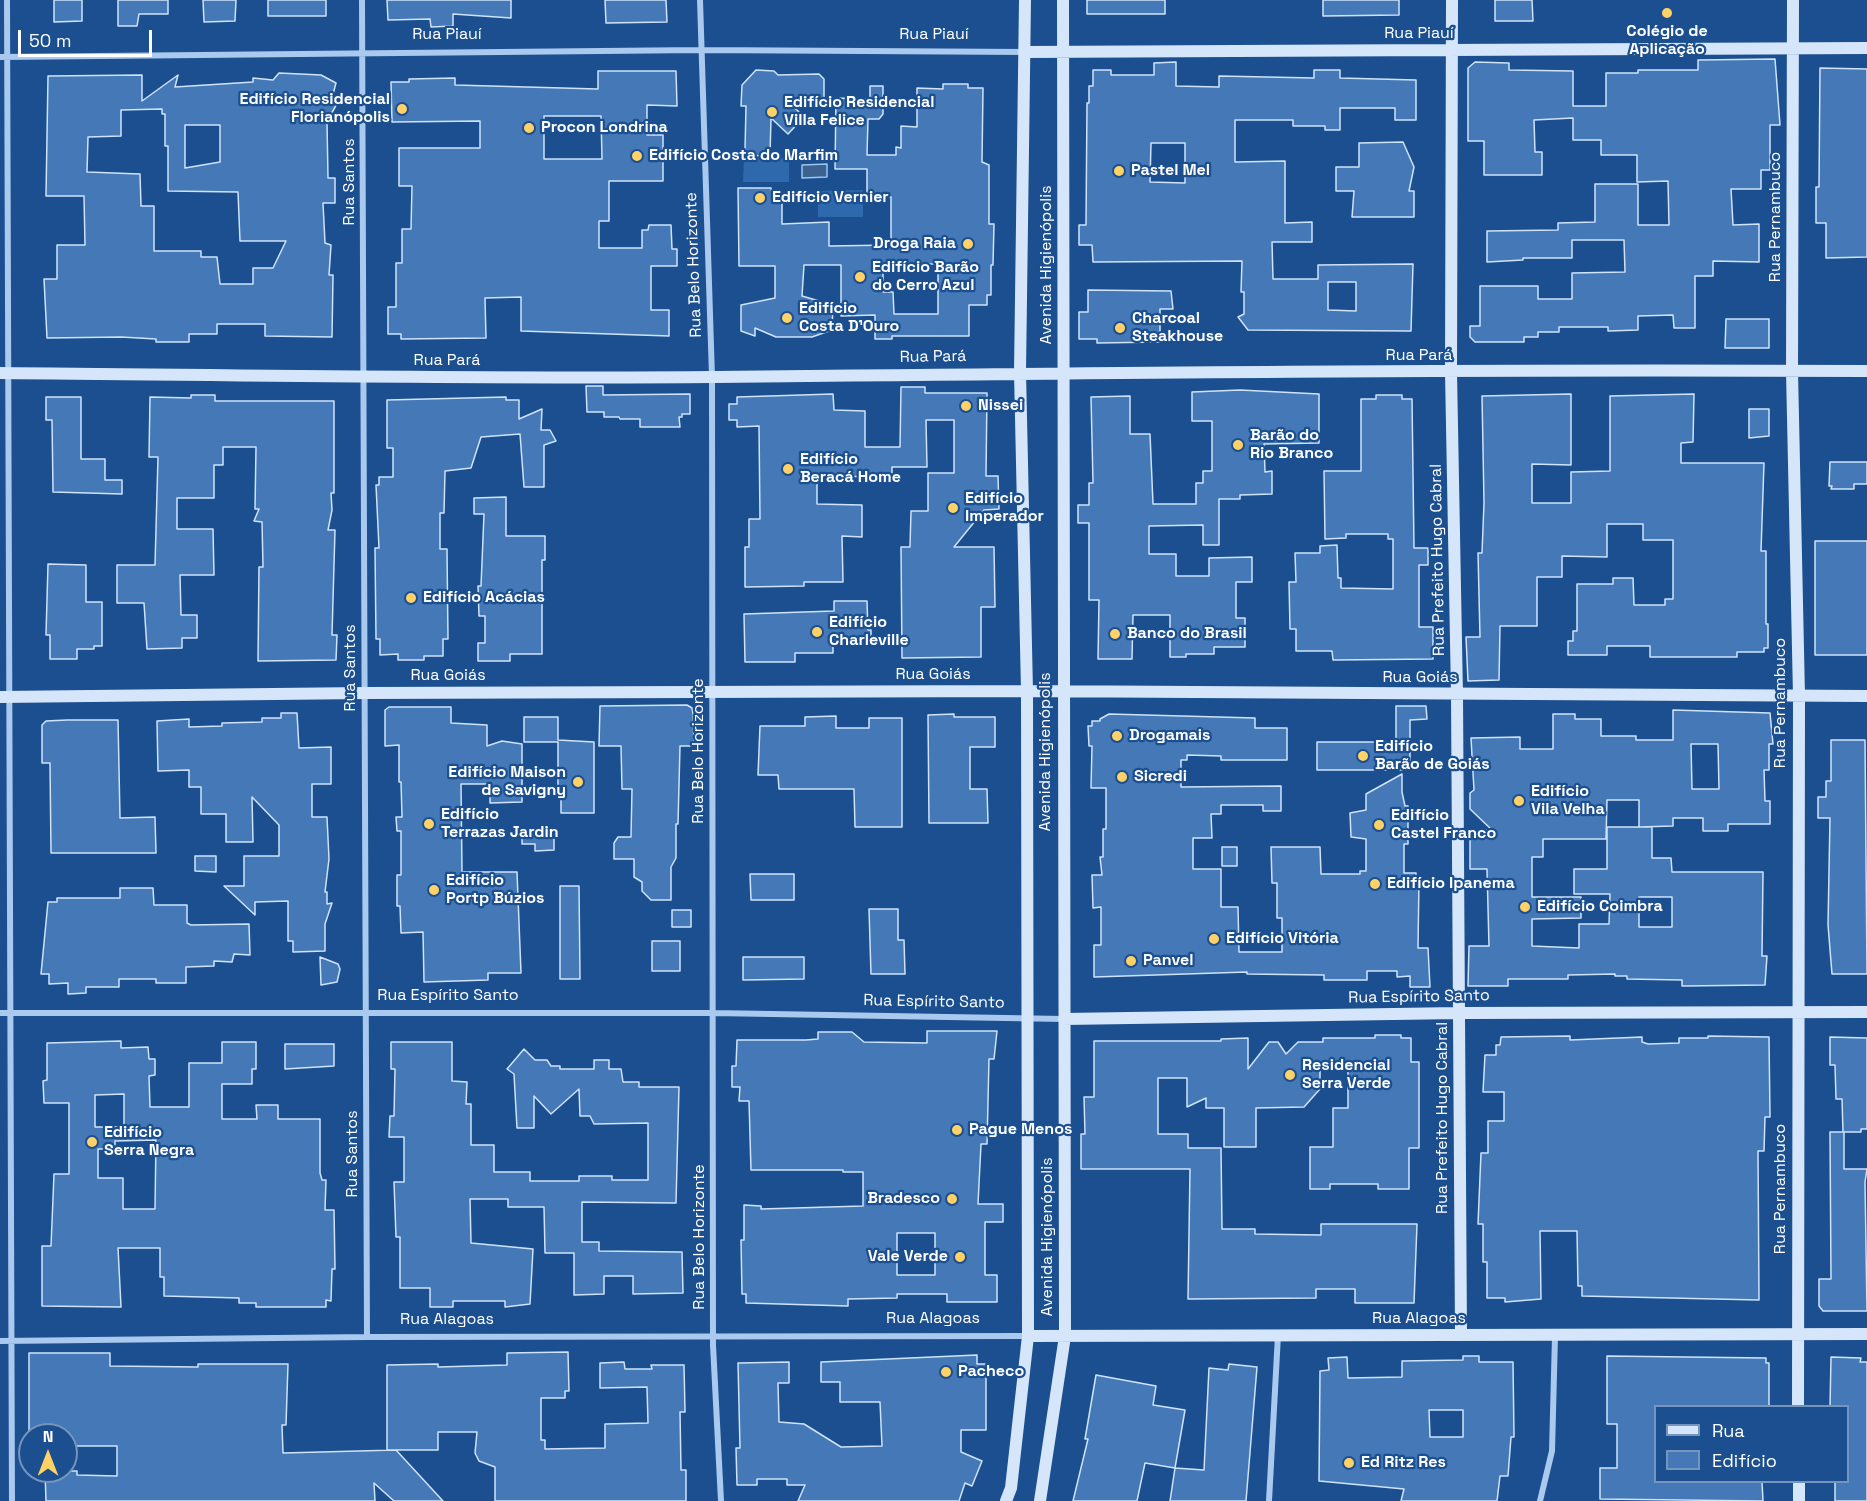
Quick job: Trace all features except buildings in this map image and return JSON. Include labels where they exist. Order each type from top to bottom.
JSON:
[{"type":"street","points":[[8,0],[4,57],[4,373],[12,1501]]},
{"type":"street","name":"Rua Santos","points":[[362,0],[367,1337]]},
{"type":"street","name":"Rua Belo Horizonte","points":[[700,0],[712,377],[714,1336],[721,1501]]},
{"type":"street","name":"Avenida Higienópolis","points":[[1006,1501],[1011,1488],[1028,1336],[1027,691],[1020,372],[1025,0]]},
{"type":"street","name":"Avenida Higienópolis","points":[[1040,1501],[1065,1336],[1062,691],[1063,0]]},
{"type":"street","name":"Rua Prefeito Hugo Cabral","points":[[1452,0],[1451,372],[1457,695],[1461,1335]]},
{"type":"street","name":"Rua Pernambuco","points":[[1793,0],[1792,371],[1799,696],[1798,1405]]},
{"type":"street","name":"Rua Piauí","points":[[4,57],[701,50],[1025,52],[1867,48]]},
{"type":"street","name":"Rua Pará","points":[[4,373],[364,377],[712,377],[1020,372],[1867,371]]},
{"type":"street","name":"Rua Goiás","points":[[5,697],[365,693],[1027,691],[1867,696]]},
{"type":"street","name":"Rua Espírito Santo","points":[[0,1013],[713,1013],[1026,1020],[1459,1013],[1867,1012]]},
{"type":"street","name":"Rua Alagoas","points":[[0,1341],[367,1337],[1867,1334]]},
{"type":"street","points":[[1269,1501],[1278,1335]]},
{"type":"street","points":[[1540,1501],[1552,1451],[1555,1336]]},
{"type":"street","points":[[1799,1483],[1799,1501]]},
{"type":"shaded area","points":[[744,158],[789,158],[789,182],[743,182]]},
{"type":"shaded area","points":[[827,164],[827,177],[802,178],[802,165]]},
{"type":"shaded area","points":[[863,190],[863,217],[818,217],[818,191]]},
{"type":"place","name":"Colégio de Aplicação","points":[[1667,13]]},
{"type":"place","name":"Edifício Residencial Florianópolis","points":[[402,109]]},
{"type":"place","name":"Edifício Residencial Villa Felice","points":[[772,112]]},
{"type":"place","name":"Procon Londrina","points":[[529,128]]},
{"type":"place","name":"Edifício Costa do Marfim","points":[[637,156]]},
{"type":"place","name":"Pastel Mel","points":[[1119,171]]},
{"type":"place","name":"Edifício Vernier","points":[[760,198]]},
{"type":"place","name":"Droga Raia","points":[[968,244]]},
{"type":"place","name":"Edifício Barão do Cerro Azul","points":[[860,277]]},
{"type":"place","name":"Edifício Costa D¹Ouro","points":[[787,318]]},
{"type":"place","name":"Charcoal Steakhouse","points":[[1120,328]]},
{"type":"place","name":"Nissei","points":[[966,406]]},
{"type":"place","name":"Barão do Rio Branco","points":[[1238,445]]},
{"type":"place","name":"Edifício Beracá Home","points":[[788,469]]},
{"type":"place","name":"Edifício Imperador","points":[[953,508]]},
{"type":"place","name":"Edifício Acácias","points":[[411,598]]},
{"type":"place","name":"Edifício Charleville","points":[[817,632]]},
{"type":"place","name":"Banco do Brasil","points":[[1115,634]]},
{"type":"place","name":"Drogamais","points":[[1117,736]]},
{"type":"place","name":"Edifício Barão de Goiás","points":[[1363,756]]},
{"type":"place","name":"Sicredi","points":[[1122,777]]},
{"type":"place","name":"Edifício Maison de Savigny","points":[[578,782]]},
{"type":"place","name":"Edifício Vila Velha","points":[[1519,801]]},
{"type":"place","name":"Edifício Terrazas Jardin","points":[[429,824]]},
{"type":"place","name":"Edifício Castel Franco","points":[[1379,825]]},
{"type":"place","name":"Edifício Ipanema","points":[[1375,884]]},
{"type":"place","name":"Edifício Portp Búzios","points":[[434,890]]},
{"type":"place","name":"Edifício Coimbra","points":[[1525,907]]},
{"type":"place","name":"Edifício Vitória","points":[[1214,939]]},
{"type":"place","name":"Panvel","points":[[1131,961]]},
{"type":"place","name":"Residencial Serra Verde","points":[[1290,1075]]},
{"type":"place","name":"Pague Menos","points":[[957,1130]]},
{"type":"place","name":"Edifício Serra Negra","points":[[92,1142]]},
{"type":"place","name":"Bradesco","points":[[952,1199]]},
{"type":"place","name":"Vale Verde","points":[[960,1257]]},
{"type":"place","name":"Pacheco","points":[[946,1372]]},
{"type":"place","name":"Ed Ritz Res","points":[[1349,1463]]}]
